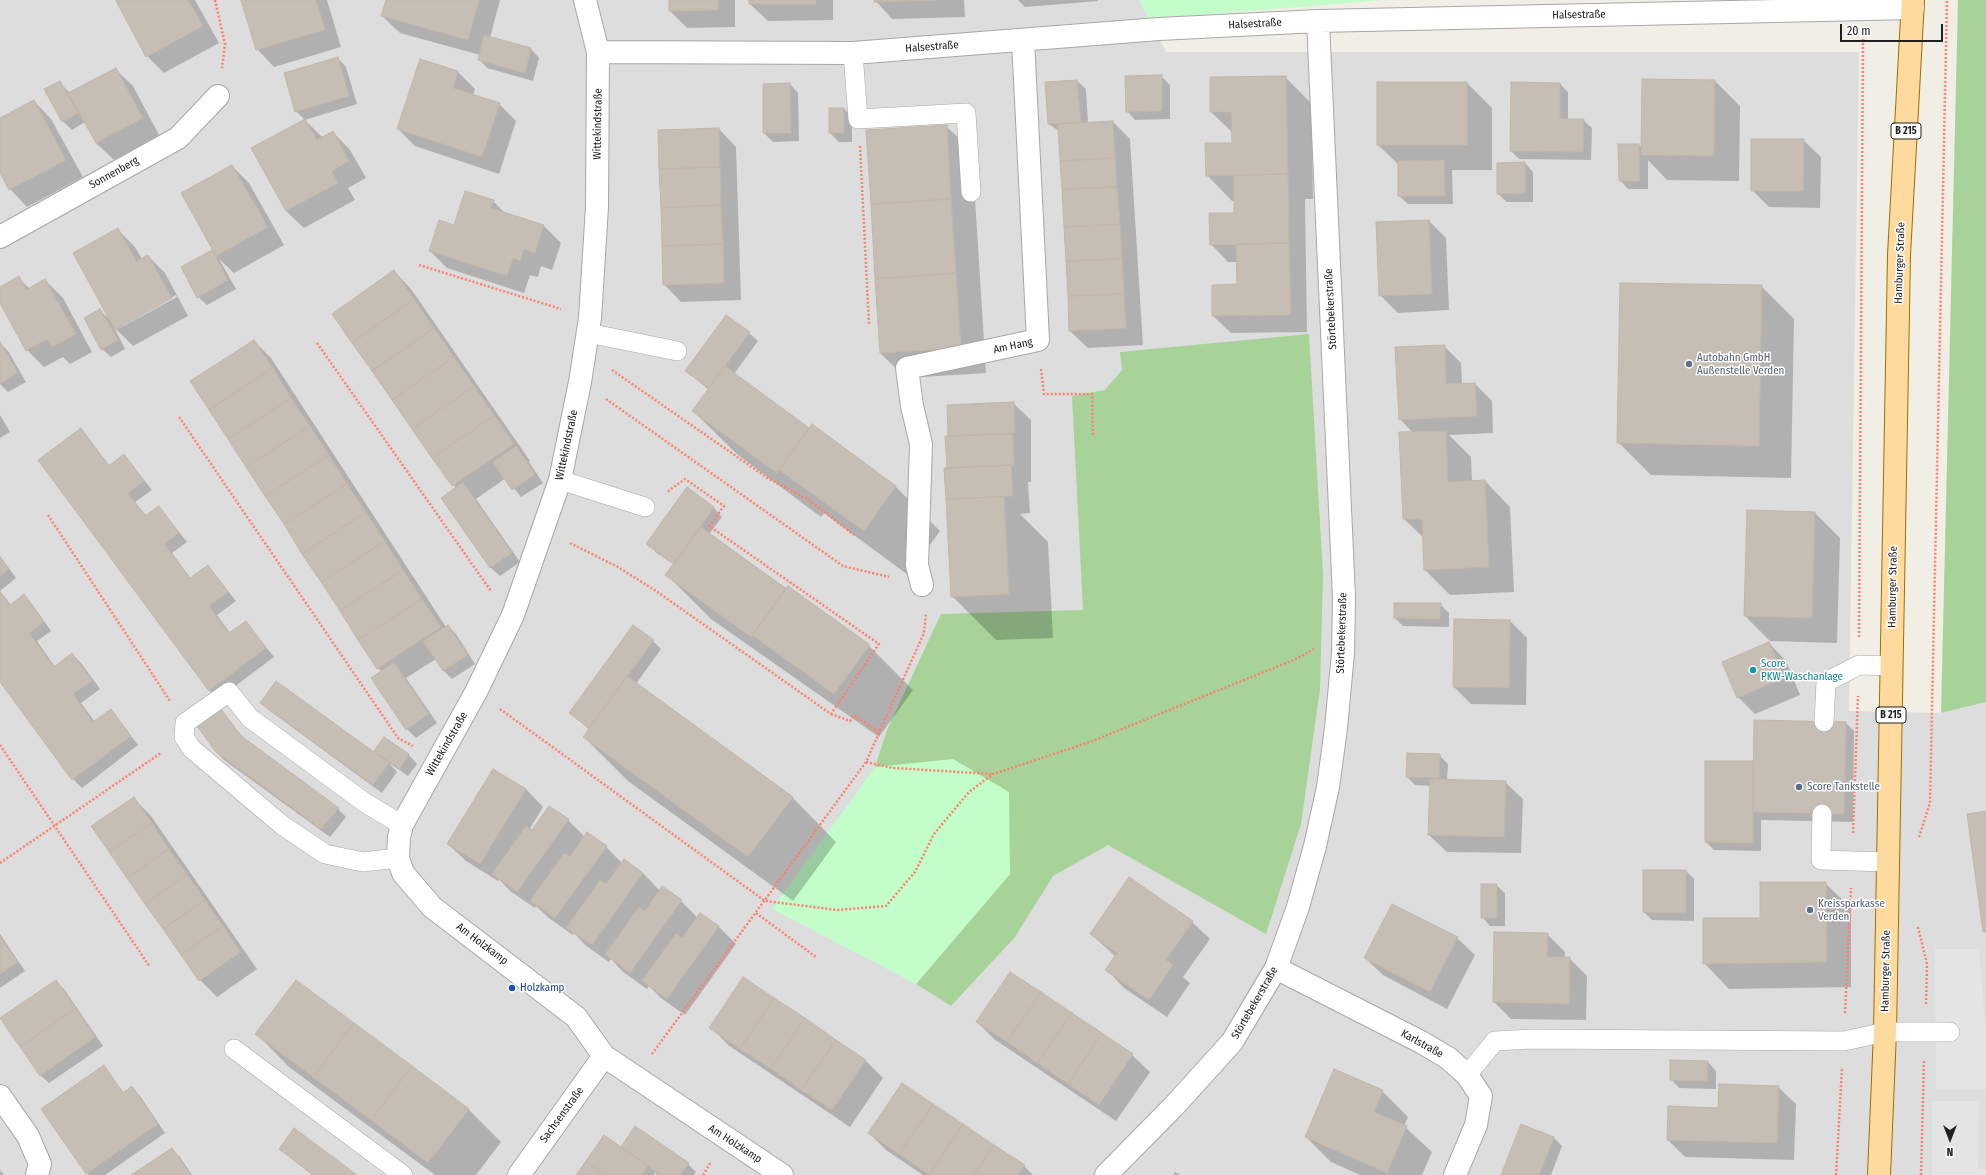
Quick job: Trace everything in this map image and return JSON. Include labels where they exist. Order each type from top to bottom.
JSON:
[{"type":"main road","name":"Hamburger Straße","points":[[1879,1175],[1888,862],[1899,255],[1913,4]]},
{"type":"street","name":"Wittekindstraße","points":[[398,858],[399,837],[402,825],[476,692],[513,615],[544,532],[560,480],[588,334],[597,207],[598,52],[585,0]]},
{"type":"street","name":"Halsestraße","points":[[598,52],[853,53],[1159,29],[1318,21],[1913,4]]},
{"type":"street","name":"Störtebekerstraße","points":[[1106,1175],[1174,1106],[1232,1042],[1276,968],[1298,907],[1315,846],[1328,788],[1336,728],[1344,632],[1344,597],[1318,21]]},
{"type":"street","name":"Am Hang","points":[[922,585],[917,565],[921,444],[912,406],[907,368],[1038,340],[1023,40]]},
{"type":"street","name":"Sonnenberg","points":[[0,237],[178,138],[218,96]]},
{"type":"street","name":"Am Holzkamp","points":[[398,858],[403,873],[432,907],[576,1017],[604,1056],[782,1175]]},
{"type":"street","name":"Karlstraße","points":[[1276,968],[1421,1042],[1448,1058],[1467,1075],[1481,1096],[1476,1125],[1455,1175]]},
{"type":"street","name":"Sachsenstraße","points":[[519,1175],[604,1056]]},
{"type":"street","points":[[0,1096],[28,1136],[40,1164],[37,1175]]},
{"type":"lane","points":[[853,53],[858,119],[966,113],[971,192]]},
{"type":"lane","points":[[588,334],[677,351]]},
{"type":"lane","points":[[560,480],[645,507]]},
{"type":"lane","points":[[1824,722],[1826,682],[1859,664],[1892,666]]},
{"type":"lane","points":[[398,858],[362,862],[324,854],[282,825],[192,749],[184,730],[229,692],[250,718],[364,802],[402,825]]},
{"type":"lane","points":[[1822,814],[1821,860],[1888,862]]},
{"type":"lane","points":[[1467,1075],[1495,1041],[1532,1039],[1844,1041],[1884,1032],[1950,1032]]},
{"type":"lane","points":[[234,1049],[403,1175]]},
{"type":"path","points":[[215,0],[225,44],[218,96]]},
{"type":"path","points":[[1919,839],[1930,803],[1947,0]]},
{"type":"path","points":[[1836,1175],[1844,1041],[1859,664],[1863,49]]},
{"type":"path","points":[[858,119],[869,324]]},
{"type":"path","points":[[419,265],[588,334],[769,479],[809,500],[854,535]]},
{"type":"path","points":[[1038,340],[1044,394],[1092,394],[1093,435]]},
{"type":"path","points":[[317,343],[495,597],[513,615]]},
{"type":"path","points":[[580,382],[843,566],[922,585],[927,603],[924,633],[866,762],[635,1077]]},
{"type":"path","points":[[179,417],[398,738],[437,761]]},
{"type":"path","points":[[645,507],[685,479],[724,506],[709,526],[879,644],[831,714]]},
{"type":"path","points":[[0,863],[184,730],[48,515]]},
{"type":"path","points":[[544,532],[618,567],[831,714],[850,721],[854,715],[880,733]]},
{"type":"path","points":[[476,692],[765,901],[837,910],[886,906],[915,872],[934,834],[969,792],[993,774],[1090,742],[1296,659],[1344,632]]},
{"type":"path","points":[[0,745],[150,967]]},
{"type":"path","points":[[866,762],[893,768],[993,774]]},
{"type":"path","points":[[756,913],[816,957]]},
{"type":"path","points":[[1916,921],[1927,964],[1921,1175]]},
{"type":"shaded area","points":[[0,0],[1139,0],[1166,52],[1859,52],[1849,711],[1941,713],[1986,702],[1986,1175],[0,1175]]},
{"type":"shaded area","points":[[1935,949],[1979,949],[1986,1033],[1986,1090],[1936,1090]]},
{"type":"shaded area","points":[[1932,1101],[1979,1101],[1978,1169],[1986,1169],[1986,1175],[1932,1175]]},
{"type":"green space","points":[[1139,0],[1385,0],[1149,19]]},
{"type":"green space","points":[[1958,0],[1986,0],[1986,702],[1941,713]]},
{"type":"green space","points":[[1309,334],[1323,575],[1320,689],[1301,824],[1266,934],[1108,845],[1053,876],[1015,937],[951,1006],[916,984],[1010,874],[875,767],[887,730],[941,614],[1083,610],[1072,396],[1105,390],[1122,370],[1120,352]]},
{"type":"green space","points":[[953,759],[1009,792],[1010,874],[916,984],[772,909],[875,767]]},
{"type":"building","points":[[188,0],[203,26],[146,57],[116,1]]},
{"type":"building","points":[[241,0],[316,0],[325,30],[256,50]]},
{"type":"building","points":[[386,0],[479,0],[468,40],[381,16]]},
{"type":"building","points":[[669,0],[718,0],[718,10],[669,11]]},
{"type":"building","points":[[749,0],[816,0],[816,4],[749,4]]},
{"type":"building","points":[[874,0],[936,0],[874,2]]},
{"type":"building","points":[[484,35],[531,48],[525,73],[478,60]]},
{"type":"building","points":[[338,57],[349,96],[295,112],[284,73]]},
{"type":"building","points":[[420,59],[458,71],[453,88],[500,103],[482,157],[397,129]]},
{"type":"building","points":[[116,68],[143,118],[96,143],[68,93]]},
{"type":"building","points":[[1162,75],[1162,111],[1126,112],[1125,76]]},
{"type":"building","points":[[1286,76],[1288,174],[1206,176],[1205,143],[1232,143],[1231,112],[1210,112],[1210,77]]},
{"type":"building","points":[[1642,79],[1715,80],[1714,156],[1641,155]]},
{"type":"building","points":[[1077,80],[1081,122],[1048,124],[1045,82]]},
{"type":"building","points":[[60,81],[78,113],[62,122],[44,89]]},
{"type":"building","points":[[1377,82],[1467,82],[1467,145],[1377,145]]},
{"type":"building","points":[[1511,82],[1560,83],[1560,119],[1584,119],[1583,152],[1510,151]]},
{"type":"building","points":[[790,83],[791,133],[763,133],[763,84]]},
{"type":"building","points":[[34,100],[66,160],[9,190],[0,173],[0,118]]},
{"type":"building","points":[[829,108],[844,108],[844,133],[829,133]]},
{"type":"building","points":[[305,119],[317,140],[333,131],[349,161],[332,171],[338,183],[286,211],[251,148]]},
{"type":"building","points":[[1113,121],[1115,158],[1060,161],[1058,124]]},
{"type":"building","points":[[947,125],[951,199],[871,204],[866,130]]},
{"type":"building","points":[[719,128],[720,167],[659,169],[658,130]]},
{"type":"building","points":[[1751,139],[1804,139],[1803,191],[1751,191]]},
{"type":"building","points":[[1618,144],[1639,144],[1640,181],[1619,181]]},
{"type":"building","points":[[1115,158],[1117,187],[1062,189],[1060,161]]},
{"type":"building","points":[[1444,160],[1445,196],[1398,196],[1398,161]]},
{"type":"building","points":[[1525,162],[1525,193],[1497,194],[1497,163]]},
{"type":"building","points":[[232,165],[268,227],[216,256],[181,193]]},
{"type":"building","points":[[720,167],[721,205],[661,208],[659,169]]},
{"type":"building","points":[[1288,174],[1289,243],[1210,245],[1209,213],[1234,213],[1234,175]]},
{"type":"building","points":[[1117,187],[1120,224],[1064,227],[1062,189]]},
{"type":"building","points":[[465,191],[494,200],[491,208],[544,225],[535,253],[524,249],[520,261],[513,258],[507,276],[429,251],[439,220],[454,225]]},
{"type":"building","points":[[951,199],[956,273],[875,279],[871,204]]},
{"type":"building","points":[[721,205],[723,244],[662,246],[661,208]]},
{"type":"building","points":[[1429,220],[1432,294],[1379,296],[1376,222]]},
{"type":"building","points":[[1120,224],[1122,259],[1066,261],[1064,227]]},
{"type":"building","points":[[118,228],[136,261],[148,255],[172,298],[115,330],[73,253]]},
{"type":"building","points":[[1289,243],[1291,315],[1212,316],[1212,285],[1237,284],[1236,244]]},
{"type":"building","points":[[723,244],[724,283],[663,285],[662,246]]},
{"type":"building","points":[[212,250],[228,280],[197,298],[181,267]]},
{"type":"building","points":[[1122,259],[1124,294],[1068,296],[1066,261]]},
{"type":"building","points":[[394,270],[414,299],[352,343],[332,314]]},
{"type":"building","points":[[956,273],[961,348],[880,353],[875,279]]},
{"type":"building","points":[[19,276],[26,290],[45,279],[76,334],[52,347],[47,339],[26,351],[0,303],[0,287]]},
{"type":"building","name":"Autobahn GmbH Außenstelle Verden","points":[[1620,283],[1762,285],[1759,446],[1617,443]]},
{"type":"building","points":[[1124,294],[1126,328],[1069,331],[1068,296]]},
{"type":"building","points":[[414,299],[434,328],[372,371],[352,343]]},
{"type":"building","points":[[100,309],[118,340],[101,350],[84,318]]},
{"type":"building","points":[[726,315],[750,332],[709,388],[685,371]]},
{"type":"building","points":[[434,328],[454,357],[392,400],[372,371]]},
{"type":"building","points":[[254,340],[273,368],[209,410],[190,381]]},
{"type":"building","points":[[0,342],[18,373],[0,384]]},
{"type":"building","points":[[1445,345],[1446,384],[1475,383],[1477,416],[1399,420],[1395,347]]},
{"type":"building","points":[[454,357],[474,386],[412,429],[392,400]]},
{"type":"building","points":[[725,366],[809,428],[777,473],[692,411]]},
{"type":"building","points":[[273,368],[291,398],[228,439],[209,410]]},
{"type":"building","points":[[474,386],[494,415],[432,458],[412,429]]},
{"type":"building","points":[[291,398],[310,426],[246,467],[228,439]]},
{"type":"building","points":[[1014,402],[1015,433],[948,436],[947,405]]},
{"type":"building","points":[[494,415],[514,444],[452,486],[432,458]]},
{"type":"building","points":[[812,424],[896,486],[864,531],[779,470]]},
{"type":"building","points":[[310,426],[329,455],[265,496],[246,467]]},
{"type":"building","points":[[81,428],[109,466],[124,454],[144,481],[128,493],[145,516],[159,506],[179,533],[164,544],[190,578],[208,565],[228,592],[209,606],[229,633],[246,621],[266,648],[209,691],[38,460]]},
{"type":"building","points":[[1446,431],[1448,482],[1485,480],[1489,567],[1424,570],[1422,519],[1403,519],[1399,432]]},
{"type":"building","points":[[1013,434],[1014,465],[947,468],[945,436]]},
{"type":"building","points":[[516,446],[535,474],[512,490],[493,462]]},
{"type":"building","points":[[329,455],[347,484],[284,524],[265,496]]},
{"type":"building","points":[[1011,465],[1013,496],[946,499],[944,468]]},
{"type":"building","points":[[463,482],[512,553],[490,568],[441,498]]},
{"type":"building","points":[[347,484],[366,512],[302,554],[284,524]]},
{"type":"building","points":[[687,487],[714,507],[674,564],[646,544]]},
{"type":"building","points":[[1004,497],[1009,594],[951,597],[946,499]]},
{"type":"building","points":[[1747,510],[1815,512],[1812,618],[1744,616]]},
{"type":"building","points":[[366,512],[385,541],[321,582],[302,554]]},
{"type":"building","points":[[701,527],[786,589],[751,637],[665,575]]},
{"type":"building","points":[[385,541],[403,570],[340,611],[321,582]]},
{"type":"building","points":[[0,557],[9,569],[0,576]]},
{"type":"building","points":[[403,570],[422,599],[358,640],[340,611]]},
{"type":"building","points":[[788,586],[870,645],[834,694],[752,635]]},
{"type":"building","points":[[0,592],[10,605],[24,594],[44,622],[29,633],[54,667],[72,653],[92,681],[73,694],[93,722],[111,709],[131,736],[72,780],[0,682]]},
{"type":"building","points":[[422,599],[441,627],[377,669],[358,640]]},
{"type":"building","points":[[1394,603],[1441,603],[1440,619],[1394,618]]},
{"type":"building","points":[[1454,619],[1510,620],[1509,688],[1453,687]]},
{"type":"building","points":[[448,625],[468,655],[443,671],[423,641]]},
{"type":"building","points":[[633,625],[654,640],[589,728],[569,713]]},
{"type":"building","name":"Score PKW-Waschanlage","points":[[1769,642],[1784,678],[1737,698],[1722,662]]},
{"type":"building","points":[[394,662],[429,714],[406,730],[371,678]]},
{"type":"building","points":[[627,676],[793,797],[748,857],[583,737]]},
{"type":"building","points":[[276,681],[389,763],[373,785],[260,703]]},
{"type":"building","points":[[221,709],[240,735],[339,808],[321,829],[215,751],[197,726]]},
{"type":"building","name":"Score Tankstelle","points":[[1754,720],[1846,722],[1844,814],[1753,812]]},
{"type":"building","points":[[384,737],[409,754],[399,769],[374,751]]},
{"type":"building","points":[[1407,753],[1440,754],[1439,778],[1406,777]]},
{"type":"building","points":[[1705,761],[1753,761],[1753,843],[1705,842]]},
{"type":"building","points":[[493,769],[526,789],[480,864],[447,844]]},
{"type":"building","points":[[1430,779],[1506,781],[1504,837],[1428,835]]},
{"type":"building","points":[[134,797],[152,823],[109,852],[91,826]]},
{"type":"building","points":[[549,806],[569,819],[517,892],[492,874],[526,826],[532,830]]},
{"type":"building","points":[[1986,811],[1986,932],[1983,932],[1967,814]]},
{"type":"building","points":[[152,823],[169,849],[127,878],[109,852]]},
{"type":"building","points":[[587,832],[607,846],[555,918],[530,901],[564,853],[570,857]]},
{"type":"building","points":[[169,849],[187,874],[145,904],[127,878]]},
{"type":"building","points":[[624,859],[643,873],[592,945],[566,928],[600,880],[606,884]]},
{"type":"building","points":[[1643,870],[1686,870],[1686,913],[1643,912]]},
{"type":"building","points":[[187,874],[205,900],[163,929],[145,904]]},
{"type":"building","points":[[1129,877],[1193,921],[1166,960],[1173,965],[1149,1000],[1105,970],[1117,953],[1090,934]]},
{"type":"building","points":[[1760,882],[1826,882],[1827,962],[1703,964],[1703,918],[1760,918]]},
{"type":"building","points":[[1481,884],[1497,884],[1497,918],[1481,918]]},
{"type":"building","points":[[662,886],[682,900],[630,973],[605,954],[639,907],[645,911]]},
{"type":"building","points":[[205,900],[223,926],[181,955],[163,929]]},
{"type":"building","points":[[1392,904],[1458,937],[1430,992],[1364,958]]},
{"type":"building","points":[[700,913],[719,926],[667,999],[642,981],[676,933],[682,938]]},
{"type":"building","points":[[223,926],[241,952],[199,981],[181,955]]},
{"type":"building","points":[[1494,932],[1548,933],[1547,957],[1570,957],[1569,1004],[1493,1002]]},
{"type":"building","points":[[0,937],[18,962],[0,974]]},
{"type":"building","points":[[1010,972],[1041,992],[1007,1042],[976,1022]]},
{"type":"building","points":[[743,977],[774,998],[740,1049],[709,1028]]},
{"type":"building","points":[[56,980],[76,1008],[20,1047],[0,1018]]},
{"type":"building","points":[[296,980],[354,1023],[313,1077],[255,1034]]},
{"type":"building","points":[[1041,992],[1072,1013],[1037,1063],[1007,1042]]},
{"type":"building","points":[[774,998],[805,1018],[771,1069],[740,1049]]},
{"type":"building","points":[[76,1008],[95,1037],[40,1076],[20,1047]]},
{"type":"building","points":[[1072,1013],[1102,1033],[1068,1084],[1037,1063]]},
{"type":"building","points":[[805,1018],[836,1040],[801,1090],[771,1069]]},
{"type":"building","points":[[354,1023],[412,1066],[371,1120],[313,1077]]},
{"type":"building","points":[[1102,1033],[1133,1054],[1099,1105],[1068,1084]]},
{"type":"building","points":[[836,1040],[866,1060],[832,1110],[801,1090]]},
{"type":"building","points":[[1670,1060],[1708,1061],[1707,1081],[1670,1080]]},
{"type":"building","points":[[104,1065],[123,1093],[132,1086],[158,1124],[86,1174],[41,1109]]},
{"type":"building","points":[[412,1066],[469,1109],[428,1163],[371,1120]]},
{"type":"building","points":[[1334,1069],[1383,1090],[1374,1112],[1407,1126],[1387,1173],[1305,1137]]},
{"type":"building","points":[[902,1083],[933,1104],[899,1154],[868,1133]]},
{"type":"building","points":[[1719,1084],[1779,1086],[1777,1143],[1667,1140],[1668,1106],[1718,1108]]},
{"type":"building","points":[[933,1104],[963,1124],[929,1175],[899,1154]]},
{"type":"building","points":[[963,1124],[994,1145],[974,1175],[929,1175]]},
{"type":"building","points":[[1521,1124],[1554,1137],[1539,1175],[1501,1175]]},
{"type":"building","points":[[635,1126],[689,1163],[680,1175],[661,1175],[621,1147]]},
{"type":"building","points":[[294,1128],[357,1175],[313,1175],[279,1149]]},
{"type":"building","points":[[604,1135],[648,1166],[641,1175],[605,1175],[586,1161]]},
{"type":"building","points":[[994,1145],[1025,1165],[1018,1175],[974,1175]]},
{"type":"building","points":[[172,1148],[191,1175],[131,1175]]},
{"type":"building","points":[[586,1161],[605,1175],[576,1175]]},
{"type":"place","name":"Autobahn GmbH Außenstelle Verden","points":[[1689,364]]},
{"type":"place","name":"Score PKW-Waschanlage","points":[[1753,670]]},
{"type":"place","name":"Score Tankstelle","points":[[1799,787]]},
{"type":"place","name":"Kreissparkasse Verden","points":[[1810,910]]},
{"type":"place","name":"Holzkamp","points":[[512,988]]}]
